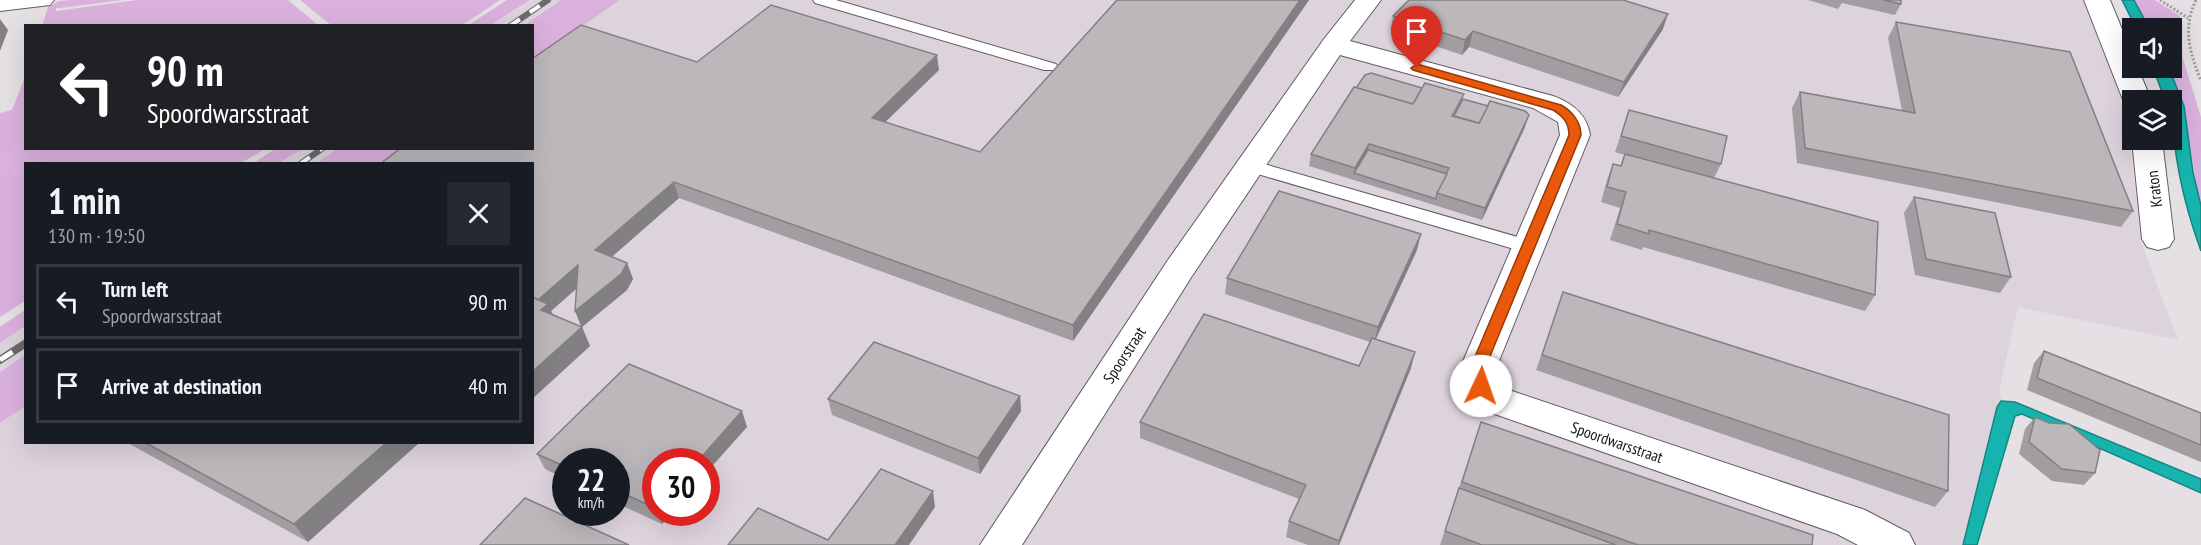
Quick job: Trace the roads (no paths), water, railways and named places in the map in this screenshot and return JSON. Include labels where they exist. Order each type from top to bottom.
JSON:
[{"type":"street","points":[[0,3],[41,0]]},
{"type":"street","name":"Spoorstraat","points":[[1000,545],[1250,166],[1333,45],[1368,0]]},
{"type":"street","points":[[2097,0],[2132,90]]},
{"type":"street","name":"Spoordwarsstraat","points":[[1333,45],[1543,102],[1565,112],[1575,126],[1575,135],[1479,366],[1481,386],[1499,402],[1851,522],[1895,545]]},
{"type":"street","name":"Kraton","points":[[2148,150],[2158,239]]},
{"type":"lane","points":[[820,0],[1050,67]]},
{"type":"lane","points":[[1250,166],[1528,247]]},
{"type":"water","points":[[2122,0],[2134,0],[2144,18],[2131,18]]},
{"type":"water","points":[[2157,78],[2173,78],[2178,90],[2161,90]]},
{"type":"water","points":[[2182,101],[2193,172],[2201,206],[2201,251],[2189,214],[2175,150],[2182,150]]},
{"type":"water","points":[[2001,401],[2015,402],[2201,479],[2201,493],[2022,414],[2015,416],[1977,545],[1963,545],[1997,407]]},
{"type":"railway","points":[[513,24],[548,0]]},
{"type":"railway","points":[[303,162],[320,150]]},
{"type":"railway","points":[[0,360],[24,344]]}]
